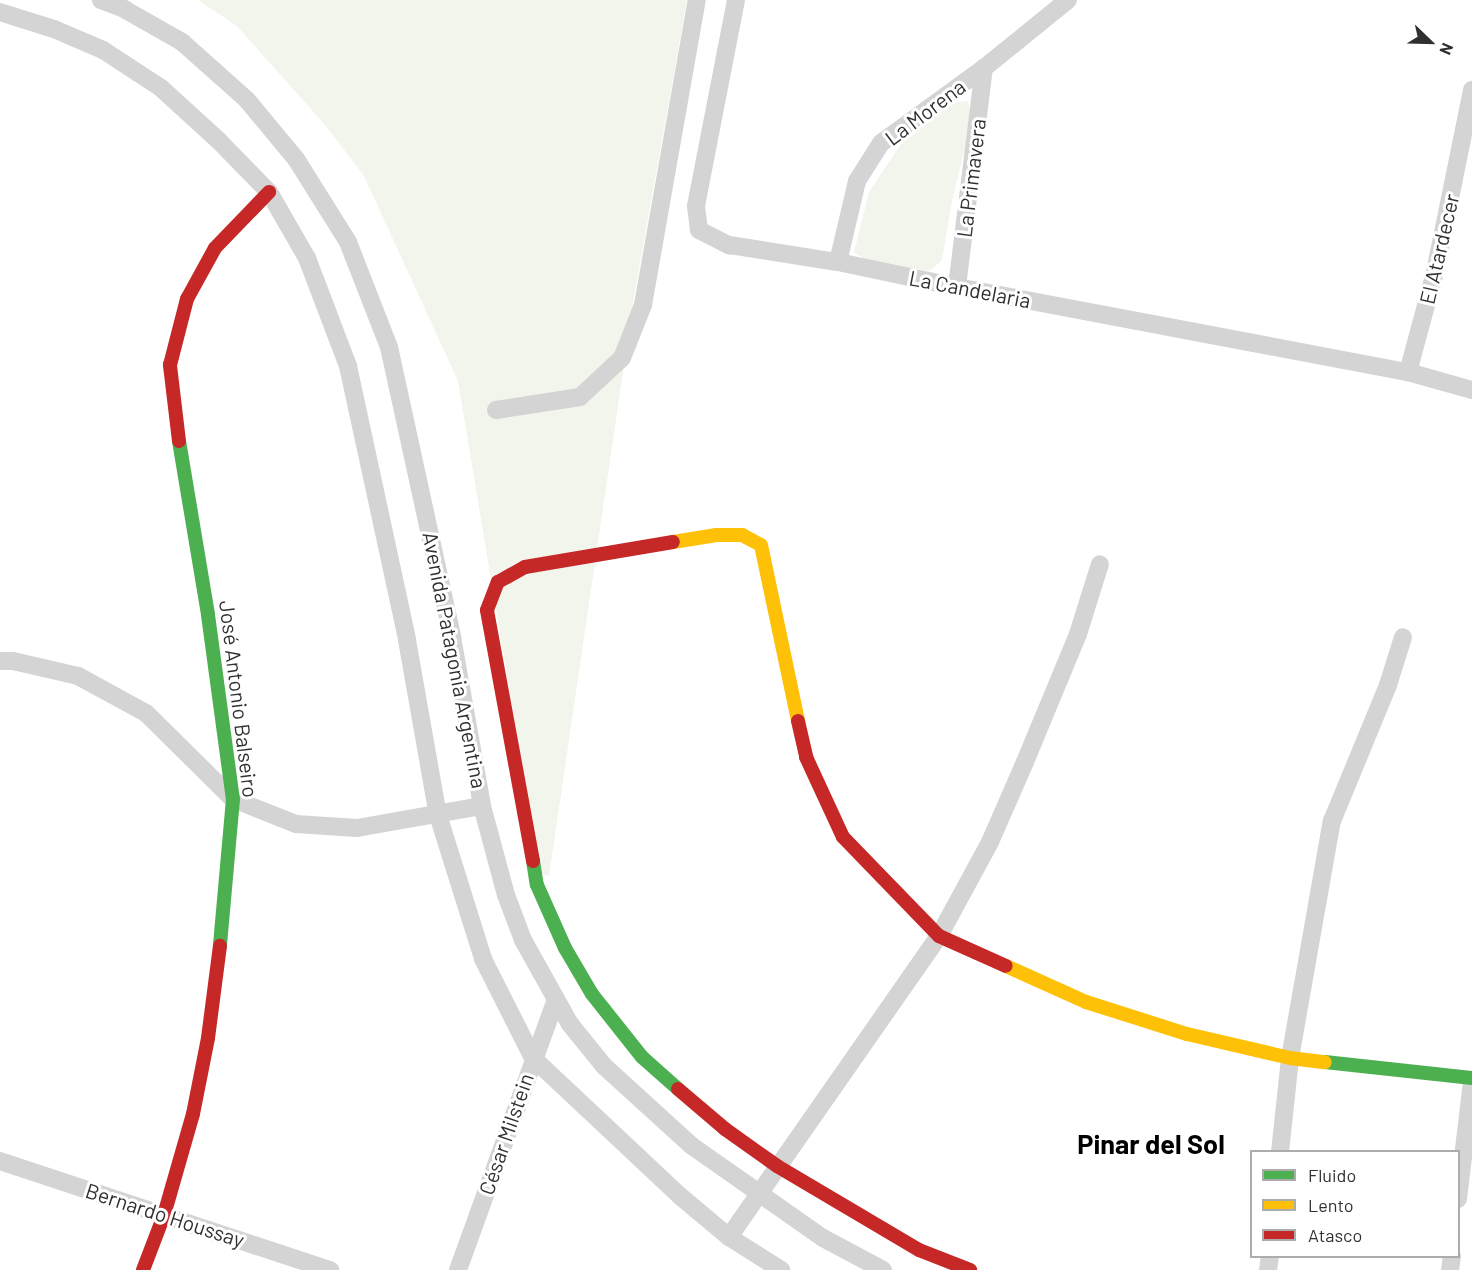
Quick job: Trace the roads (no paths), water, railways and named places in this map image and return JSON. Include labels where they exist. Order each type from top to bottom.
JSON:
[{"type":"street","name":"Avenida Patagonia Argentina","points":[[101,0],[124,9],[182,42],[247,100],[296,159],[348,242],[388,347],[452,636],[482,806],[506,895],[519,931],[570,1024],[604,1066],[692,1146],[823,1239],[883,1270]]},
{"type":"street","points":[[495,410],[580,397],[622,358],[643,305],[697,0]]},
{"type":"street","name":"La Candelaria","points":[[736,0],[696,206],[699,230],[729,245],[838,262],[957,287],[1408,372],[1472,390]]},
{"type":"street","name":"La Morena","points":[[838,262],[857,181],[881,143],[984,68],[1068,0]]},
{"type":"street","name":"Avenida Patagonia Argentina","points":[[0,12],[54,29],[103,50],[161,88],[219,141],[269,192],[307,258],[348,366],[407,640],[438,815],[483,959],[533,1058],[584,1109],[729,1237],[781,1270]]},
{"type":"street","name":"La Primavera","points":[[957,287],[984,68]]},
{"type":"street","name":"El Atardecer","points":[[1408,372],[1435,272],[1472,90]]},
{"type":"street","name":"José Antonio Balseiro","points":[[143,1270],[164,1215],[193,1113],[208,1038],[219,963],[233,799],[208,615],[178,433],[170,365],[187,299],[215,248],[269,192]]},
{"type":"street","points":[[970,1270],[919,1250],[777,1166],[725,1129],[642,1057],[592,994],[565,948],[537,885],[487,610],[498,582],[525,567],[716,535],[742,535],[761,545],[806,757],[843,837],[939,936],[1086,1002],[1187,1034],[1290,1058],[1472,1080],[1460,1182]]},
{"type":"street","points":[[729,1237],[939,936],[990,842],[1021,772],[1078,634],[1100,564]]},
{"type":"street","points":[[1281,1150],[1290,1058],[1332,821],[1388,685],[1403,637]]},
{"type":"street","points":[[0,661],[13,661],[78,676],[146,713],[233,799],[296,824],[357,828],[482,806]]},
{"type":"street","name":"César Milstein","points":[[458,1270],[556,999]]},
{"type":"street","name":"Bernardo Houssay","points":[[0,1161],[330,1270]]},
{"type":"district","name":"Pinar del Sol","points":[[1151,1144]]}]
